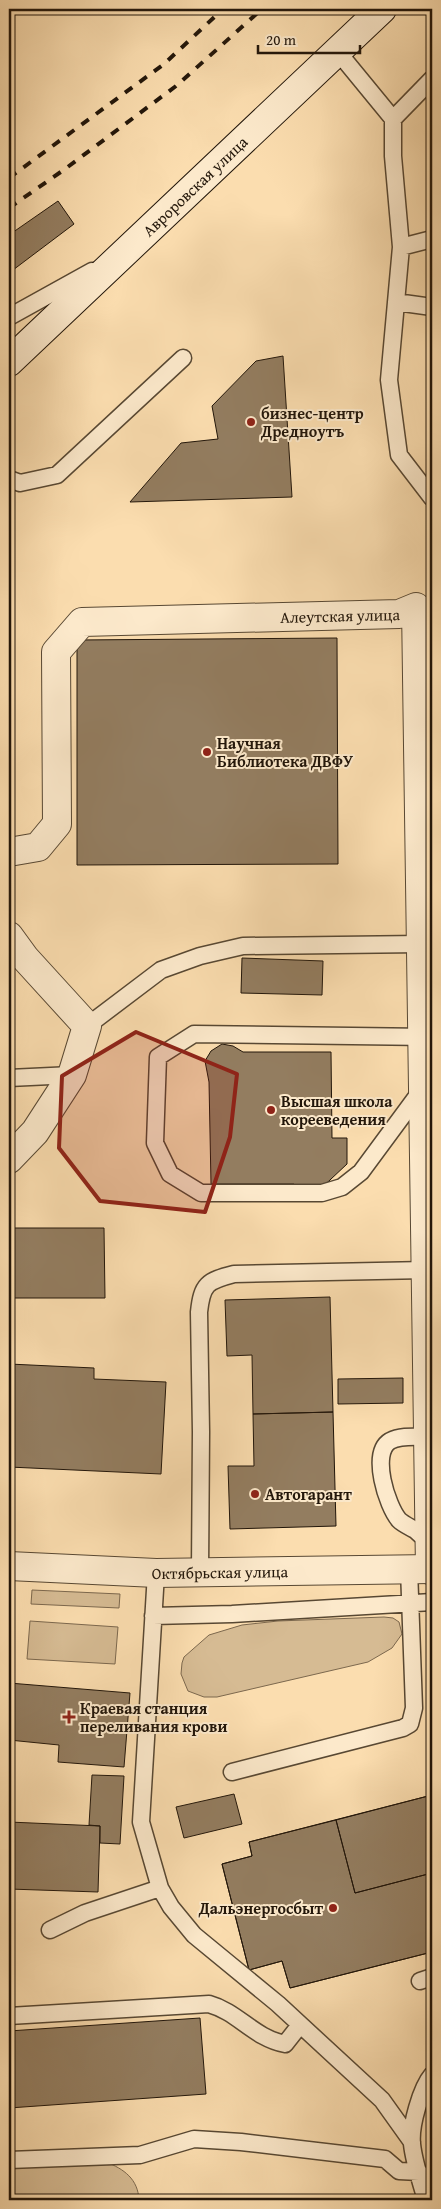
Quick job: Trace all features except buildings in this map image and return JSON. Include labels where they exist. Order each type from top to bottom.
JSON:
[{"type":"street","name":"Авроровская улица","points":[[9,362],[382,9]]},
{"type":"street","name":"Алеутская улица","points":[[9,852],[38,847],[57,824],[56,652],[82,622],[400,614],[416,607],[424,658],[426,868],[421,944],[427,1037],[423,1088],[428,1276],[428,1437],[425,1563]]},
{"type":"street","points":[[9,936],[25,958],[87,1026],[72,1075],[35,1132],[9,1159]]},
{"type":"street","name":"Октябрьская улица","points":[[9,1566],[156,1573],[425,1563]]},
{"type":"lane","points":[[338,52],[393,119],[392,156],[401,247],[389,380],[399,455],[432,498]]},
{"type":"lane","points":[[393,119],[432,79]]},
{"type":"lane","points":[[401,247],[432,239]]},
{"type":"lane","points":[[9,317],[121,256]]},
{"type":"lane","points":[[396,302],[432,306]]},
{"type":"lane","points":[[9,479],[20,484],[57,475],[184,358]]},
{"type":"lane","points":[[87,1026],[161,970],[200,956],[244,946],[421,944]]},
{"type":"lane","points":[[423,1088],[361,1172],[342,1187],[322,1193],[201,1193],[170,1174],[155,1144],[158,1057],[194,1034],[427,1037]]},
{"type":"lane","points":[[9,1078],[72,1075]]},
{"type":"lane","points":[[200,1572],[201,1432],[199,1312],[201,1296],[206,1285],[218,1278],[234,1274],[428,1276]]},
{"type":"lane","points":[[232,1772],[403,1728],[410,1724],[414,1708],[411,1602],[425,1563],[416,1531],[399,1520],[383,1485],[380,1464],[384,1448],[389,1442],[406,1437],[428,1437]]},
{"type":"lane","points":[[156,1573],[141,1822],[160,1888],[171,1907],[194,1935],[300,2025],[382,2100],[412,2142]]},
{"type":"lane","points":[[153,1616],[232,1614],[432,1602]]},
{"type":"lane","points":[[50,1930],[85,1913],[160,1888]]},
{"type":"lane","points":[[9,2016],[209,2004],[221,2007],[271,2041],[285,2044],[300,2025]]},
{"type":"lane","points":[[426,2200],[412,2142],[418,2101],[426,2081],[432,2075]]},
{"type":"lane","points":[[9,2160],[140,2155],[194,2139],[242,2142],[385,2159],[399,2171],[419,2172]]},
{"type":"highlighted area","points":[[136,1032],[237,1074],[230,1137],[205,1212],[100,1201],[59,1148],[62,1076]]},
{"type":"shaded area","points":[[32,1590],[120,1594],[119,1608],[31,1604]]},
{"type":"shaded area","points":[[393,1618],[399,1622],[402,1634],[392,1648],[368,1662],[217,1697],[204,1697],[188,1691],[181,1674],[184,1657],[209,1635],[242,1625],[278,1621]]},
{"type":"shaded area","points":[[30,1621],[118,1627],[115,1664],[27,1659]]},
{"type":"shaded area","points":[[9,2161],[106,2162],[119,2168],[129,2176],[136,2186],[139,2200],[9,2200]]},
{"type":"railway","points":[[9,178],[164,64],[223,9]]},
{"type":"railway","points":[[9,208],[65,169],[176,86],[262,9]]},
{"type":"place","name":"бизнес-центр Дредноутъ","points":[[251,422]]},
{"type":"place","name":"Научная Библиотека ДВФУ","points":[[207,752]]},
{"type":"place","name":"Высшая школа корееведения","points":[[271,1110]]},
{"type":"place","name":"Автогарант","points":[[255,1494]]},
{"type":"place","name":"Краевая станция переливания крови","points":[[69,1717]]},
{"type":"place","name":"Дальэнергосбыт","points":[[333,1908]]}]
